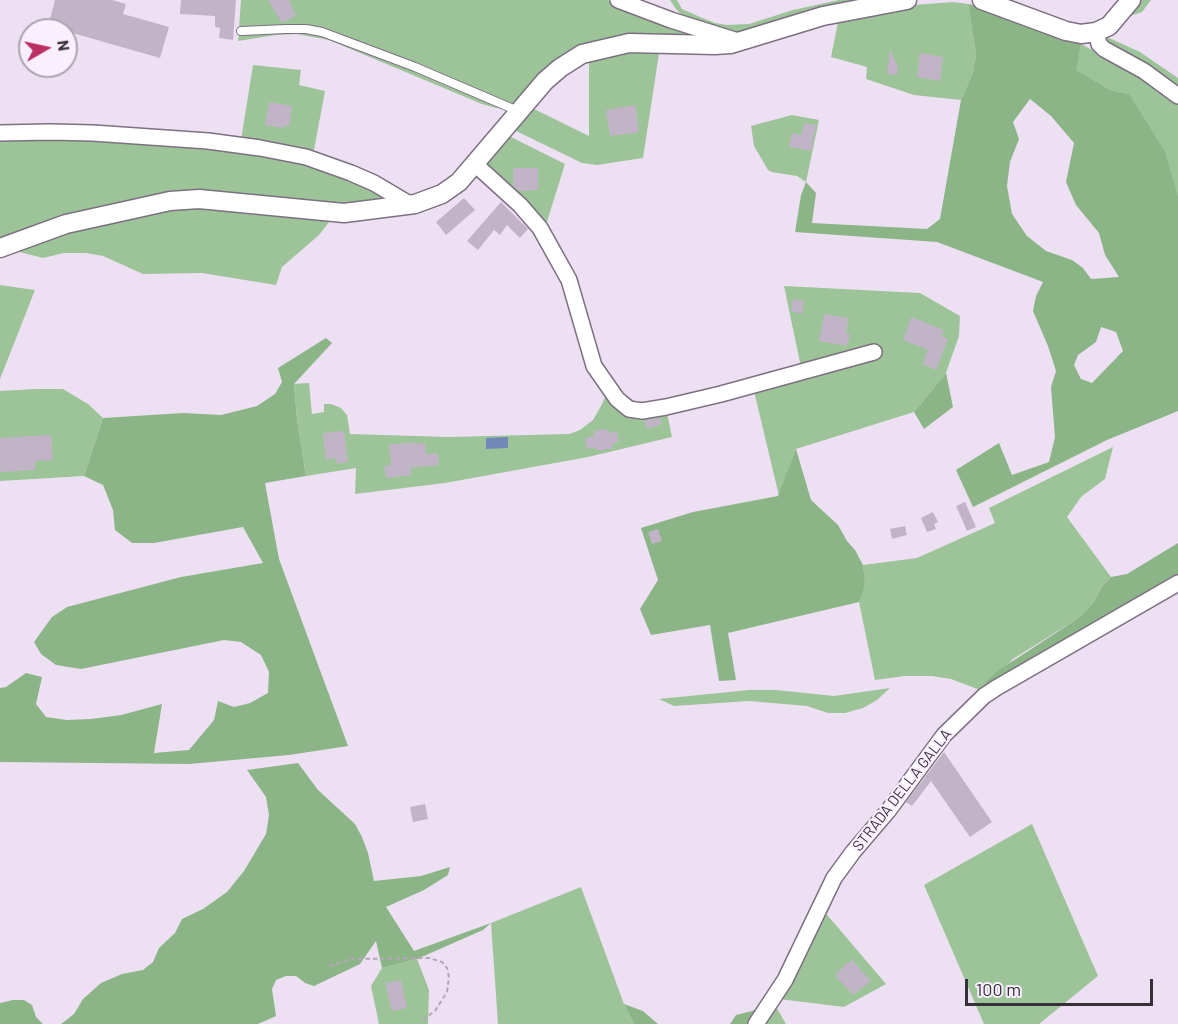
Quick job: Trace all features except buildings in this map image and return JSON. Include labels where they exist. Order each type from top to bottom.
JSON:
[{"type":"street","points":[[618,0],[671,20],[741,41]]},
{"type":"street","points":[[0,248],[80,220],[185,199],[229,201],[344,213],[411,205],[429,200],[451,189],[476,165],[552,74],[586,52],[630,43],[715,45],[741,41],[823,16],[907,0]]},
{"type":"street","points":[[982,0],[1066,31],[1081,34],[1096,32],[1113,23],[1131,0]]},
{"type":"street","points":[[1096,32],[1099,44],[1104,49],[1144,71],[1178,96]]},
{"type":"street","points":[[0,133],[93,133],[208,141],[260,148],[306,158],[351,173],[380,186],[411,205]]},
{"type":"street","points":[[476,165],[520,205],[540,228],[569,280],[593,363],[617,399],[629,409],[645,411],[699,400],[874,352]]},
{"type":"street","name":"STRADA DELLA GALLA","points":[[756,1024],[784,980],[842,865],[888,810],[926,756],[948,730],[984,696],[996,688],[1178,583]]},
{"type":"lane","points":[[241,31],[306,29],[322,32],[415,67],[519,112]]},
{"type":"path","points":[[329,966],[352,959],[429,958],[442,962],[447,968],[449,977],[447,992],[435,1011],[421,1022]]},
{"type":"green space","points":[[241,0],[607,0],[659,22],[718,39],[626,38],[514,105],[324,29],[239,28]]},
{"type":"green space","points":[[670,0],[677,0],[682,9],[700,17],[727,25],[749,24],[793,10],[839,0],[875,0],[738,35],[686,19]]},
{"type":"green space","points":[[1139,0],[1151,0],[1142,12],[1127,17]]},
{"type":"green space","points":[[953,2],[968,4],[976,54],[973,72],[961,100],[914,95],[866,79],[867,67],[831,57],[839,17],[913,5]]},
{"type":"green space","points":[[968,4],[991,9],[1081,44],[1076,70],[1110,90],[1129,94],[1165,152],[1178,196],[1178,411],[1107,440],[973,507],[956,470],[999,443],[1012,475],[1049,462],[1055,437],[1051,387],[1056,371],[1033,311],[1036,296],[1043,282],[937,242],[795,232],[801,195],[806,182],[816,193],[812,223],[927,229],[940,219],[961,100],[973,72],[976,54]],"holes":[[[1030,99],[1051,116],[1074,143],[1066,182],[1076,205],[1099,233],[1105,255],[1119,277],[1091,279],[1083,268],[1072,260],[1046,251],[1027,236],[1012,214],[1007,186],[1010,162],[1019,139],[1013,122]],[[1101,327],[1116,332],[1123,351],[1092,383],[1081,379],[1074,365],[1078,355],[1096,342]]]},
{"type":"green space","points":[[306,32],[321,34],[502,108],[482,104],[329,40],[296,34],[238,41],[239,34]]},
{"type":"green space","points":[[1107,37],[1140,52],[1178,78],[1178,90],[1102,39]]},
{"type":"green space","points":[[1081,44],[1135,73],[1178,101],[1178,196],[1129,94],[1110,90],[1075,70]]},
{"type":"green space","points":[[660,47],[643,158],[597,165],[582,163],[512,129],[530,107],[589,136],[589,56]]},
{"type":"green space","points":[[253,65],[301,70],[299,85],[325,91],[313,155],[241,140]]},
{"type":"green space","points":[[792,115],[819,120],[806,182],[797,176],[768,170],[754,146],[751,126]]},
{"type":"green space","points":[[507,135],[565,164],[545,228],[483,165]]},
{"type":"green space","points":[[0,138],[207,145],[282,157],[339,173],[399,203],[364,208],[217,196],[0,243]]},
{"type":"green space","points":[[183,204],[334,216],[319,235],[282,267],[276,285],[202,273],[143,274],[103,256],[64,253],[43,258],[8,249],[38,238]]},
{"type":"green space","points":[[0,285],[35,290],[0,379]]},
{"type":"green space","points":[[784,286],[920,293],[960,316],[959,336],[946,373],[914,412],[796,449],[779,496],[754,391],[882,353],[879,346],[801,367]]},
{"type":"green space","points":[[326,338],[332,343],[294,384],[306,476],[265,483],[279,559],[348,746],[289,755],[189,764],[0,762],[0,688],[6,687],[26,673],[42,677],[36,704],[46,717],[67,720],[91,719],[121,715],[162,704],[154,753],[189,750],[214,720],[218,701],[234,707],[250,703],[268,693],[269,672],[261,655],[241,642],[224,640],[81,669],[56,665],[41,654],[34,642],[52,617],[67,607],[181,577],[263,563],[243,527],[154,543],[132,543],[115,530],[113,510],[103,485],[84,476],[103,418],[183,413],[221,415],[257,406],[275,394],[282,382],[278,368]]},
{"type":"green space","points":[[946,373],[953,407],[924,429],[914,412]]},
{"type":"green space","points":[[309,383],[312,414],[324,412],[324,404],[341,408],[347,415],[350,434],[448,437],[569,434],[580,430],[593,420],[607,393],[614,403],[667,413],[672,437],[588,457],[445,483],[355,494],[356,468],[306,476],[294,384]]},
{"type":"green space","points":[[63,389],[88,404],[103,418],[84,476],[0,481],[0,391]]},
{"type":"green space","points":[[1113,447],[1105,479],[1081,497],[1067,517],[1111,577],[1080,617],[1013,659],[983,691],[951,679],[932,676],[905,676],[875,680],[859,602],[865,579],[863,565],[917,558],[995,523],[989,508]]},
{"type":"green space","points":[[796,449],[811,500],[838,525],[863,565],[865,579],[863,592],[859,602],[728,633],[736,680],[719,681],[710,625],[651,635],[640,609],[658,580],[641,528],[693,512],[778,496]]},
{"type":"green space","points":[[1178,543],[1178,578],[983,691],[986,682],[996,672],[1080,617],[1111,577],[1127,574]]},
{"type":"green space","points":[[890,688],[877,700],[863,708],[845,713],[828,713],[807,706],[749,701],[674,706],[659,699],[749,690],[776,690],[834,696]]},
{"type":"green space","points":[[298,763],[318,790],[355,824],[368,853],[374,881],[421,876],[450,867],[448,875],[424,890],[386,907],[414,951],[491,923],[483,930],[417,959],[382,968],[376,941],[360,964],[314,986],[296,976],[286,976],[276,980],[272,989],[276,1016],[258,1024],[61,1024],[74,1014],[83,999],[101,983],[122,974],[143,970],[153,962],[159,948],[175,933],[182,919],[203,909],[227,892],[244,871],[266,834],[269,815],[266,797],[247,770]]},
{"type":"green space","points":[[1032,824],[1098,976],[1039,1024],[984,1024],[924,885]]},
{"type":"green space","points":[[581,887],[624,1004],[634,1024],[498,1024],[491,923]]},
{"type":"green space","points":[[823,910],[886,984],[844,1007],[779,999]]},
{"type":"green space","points":[[417,959],[429,990],[428,1024],[379,1024],[371,986],[382,968]]},
{"type":"green space","points":[[24,1000],[32,1005],[36,1017],[43,1024],[0,1024],[0,1003]]},
{"type":"green space","points":[[624,1004],[643,1011],[658,1024],[634,1024]]},
{"type":"green space","points":[[764,1005],[747,1024],[730,1024],[736,1015]]},
{"type":"green space","points":[[775,1005],[786,1024],[761,1024]]},
{"type":"water","points":[[508,437],[508,448],[486,449],[486,438]]}]
